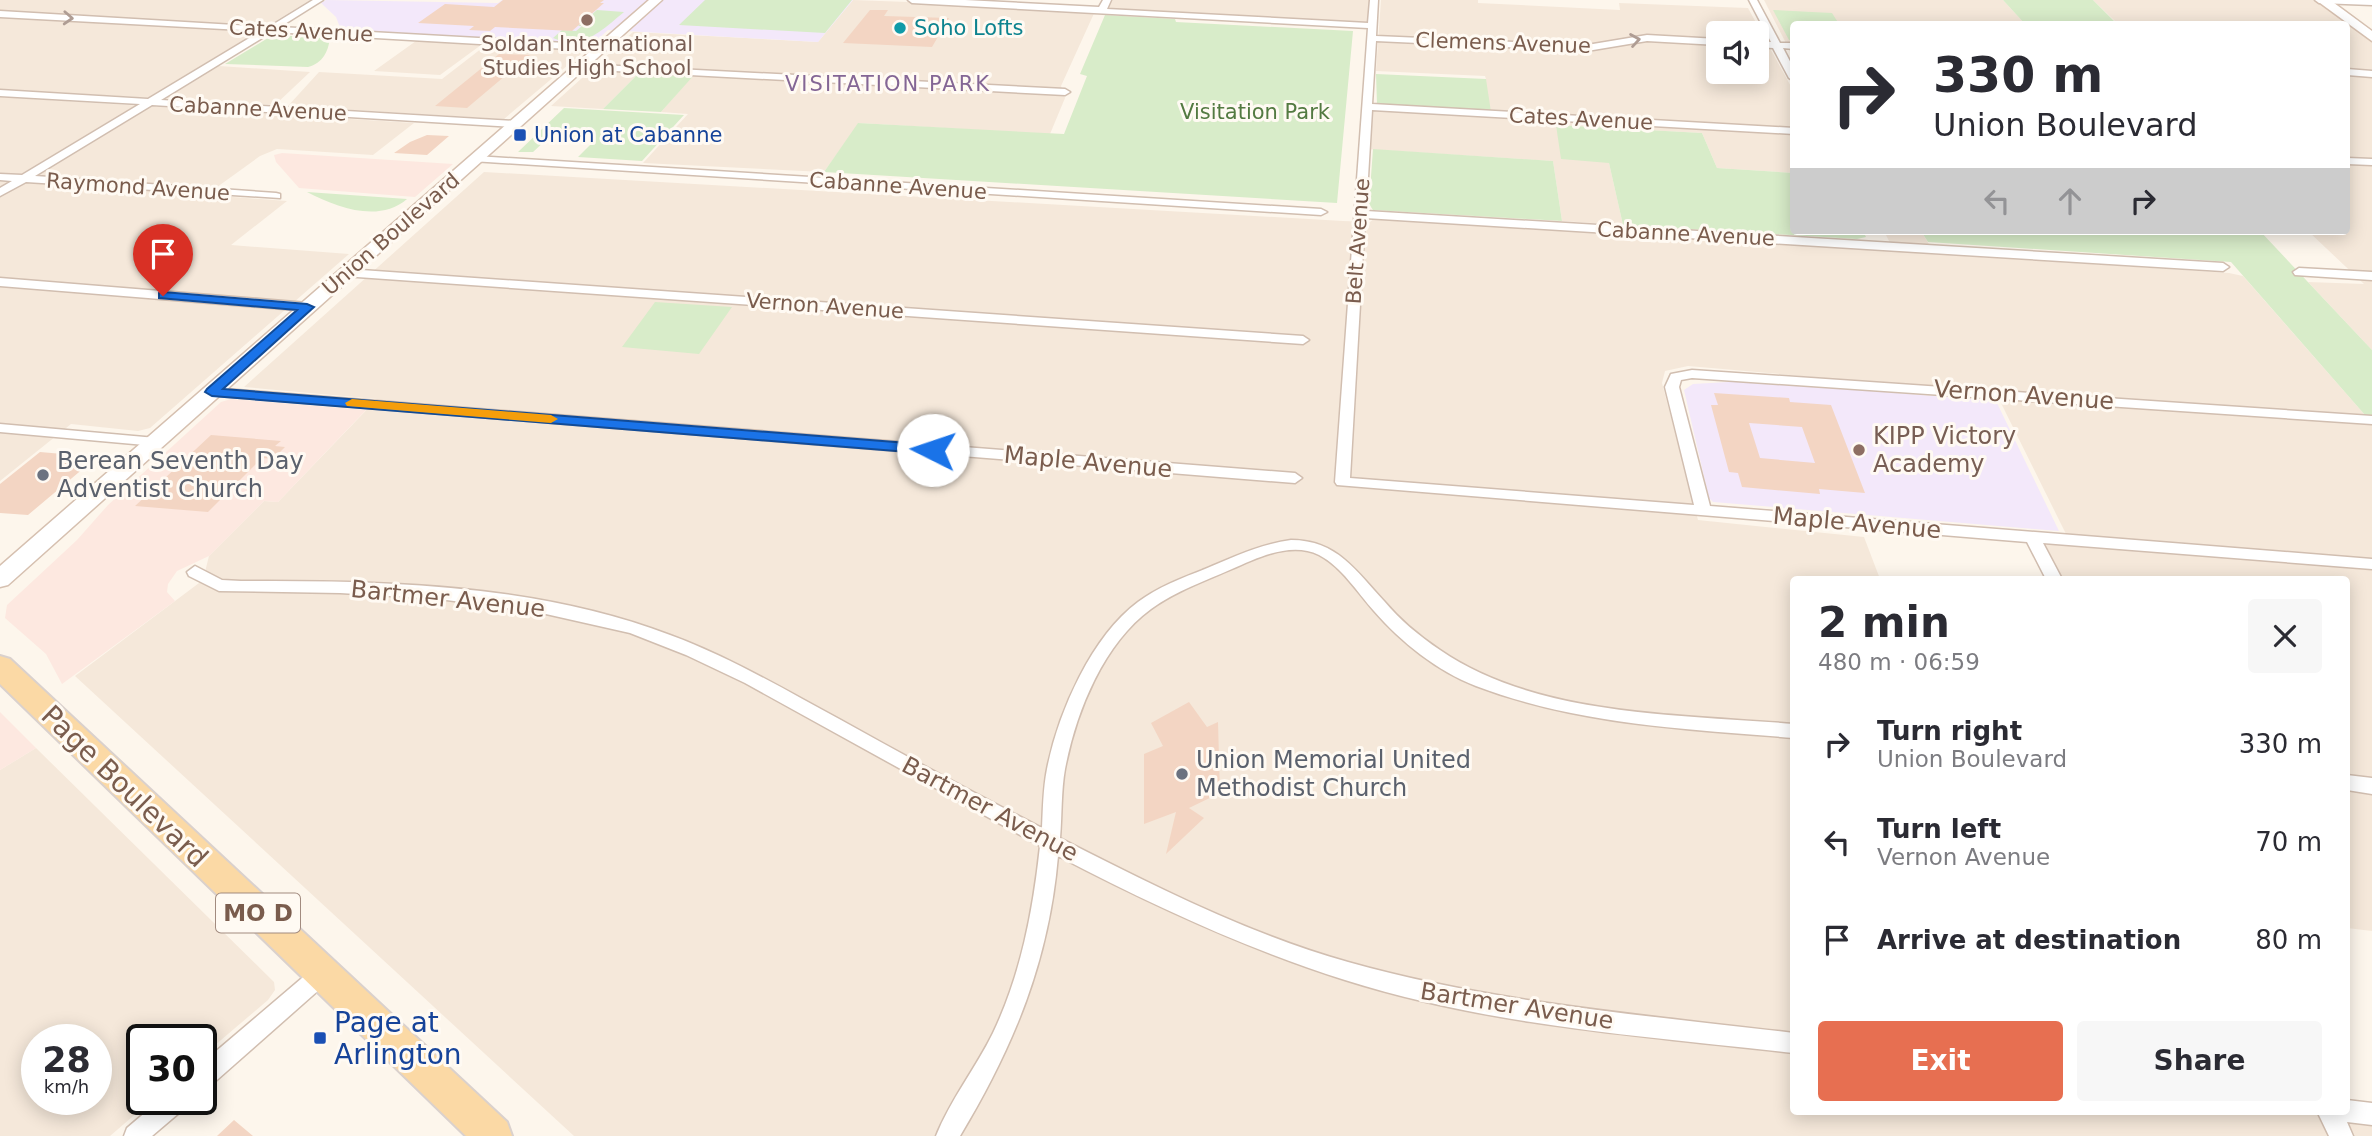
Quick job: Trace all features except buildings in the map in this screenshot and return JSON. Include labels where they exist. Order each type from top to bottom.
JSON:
[{"type":"main road","name":"Union Boulevard","points":[[0,579],[656,0]]},
{"type":"main road","points":[[2321,0],[2350,21]]},
{"type":"main road","points":[[2350,21],[2372,37]]},
{"type":"main road","name":"Page Boulevard","points":[[0,667],[493,1136]]},
{"type":"street","points":[[0,193],[319,0]]},
{"type":"street","name":"Clemens Avenue","points":[[912,0],[1083,8],[1587,48],[1647,38],[1706,41]]},
{"type":"street","points":[[1099,10],[1107,0]]},
{"type":"street","name":"Belt Avenue","points":[[1342,482],[1374,0]]},
{"type":"street","points":[[1753,0],[1790,71]]},
{"type":"street","points":[[2321,0],[2372,2]]},
{"type":"street","name":"Cates Avenue","points":[[0,14],[602,48]]},
{"type":"street","points":[[1769,45],[1790,46]]},
{"type":"street","points":[[581,66],[1065,92]]},
{"type":"street","points":[[2350,72],[2372,74]]},
{"type":"street","name":"Cabanne Avenue","points":[[0,93],[516,124]]},
{"type":"street","name":"Cates Avenue","points":[[1368,107],[1790,131]]},
{"type":"street","name":"Cabanne Avenue","points":[[476,159],[1321,212]]},
{"type":"street","points":[[2350,161],[2372,162]]},
{"type":"street","name":"Raymond Avenue","points":[[0,177],[276,197]]},
{"type":"street","name":"Cabanne Avenue","points":[[1359,214],[2223,267]]},
{"type":"street","points":[[1876,235],[1881,246]]},
{"type":"street","points":[[2299,272],[2372,276]]},
{"type":"street","name":"Vernon Avenue","points":[[347,273],[1303,340]]},
{"type":"street","points":[[0,282],[307,307]]},
{"type":"street","name":"Vernon Avenue","points":[[1703,510],[1672,387],[1676,377],[1714,373],[2372,420]]},
{"type":"street","name":"Maple Avenue","points":[[212,392],[1295,478]]},
{"type":"street","points":[[0,428],[156,442]]},
{"type":"street","name":"Maple Avenue","points":[[1342,482],[2372,564]]},
{"type":"street","points":[[2032,537],[2052,576]]},
{"type":"street","points":[[947,1136],[992,1061],[1019,997],[1037,934],[1050,843],[1057,765],[1066,726],[1104,650],[1123,626],[1146,604],[1247,556],[1275,548],[1315,547],[1340,563],[1413,640],[1444,662],[1479,680],[1521,695],[1568,706],[1790,731]]},
{"type":"street","name":"Bartmer Avenue","points":[[195,572],[219,584],[241,587],[388,589],[475,597],[556,610],[636,629],[719,663],[1050,843],[1190,910],[1283,949],[1363,978],[1452,999],[1790,1042]]},
{"type":"street","points":[[2350,783],[2372,786]]},
{"type":"street","points":[[217,1065],[322,974]]},
{"type":"street","points":[[2350,1111],[2372,1114]]},
{"type":"street","points":[[135,1136],[159,1115]]},
{"type":"street","points":[[2331,1115],[2342,1136]]},
{"type":"shaded area","points":[[0,0],[310,0],[204,65],[310,72],[275,105],[0,89]]},
{"type":"shaded area","name":"Soldan International Studies High School","points":[[326,0],[498,3],[502,0],[853,0],[818,42],[608,30],[596,41],[585,43],[341,30],[336,17],[321,3]]},
{"type":"shaded area","points":[[853,0],[1096,9],[1061,86],[1065,98],[1050,134],[859,123],[824,172],[643,163],[688,114],[661,112],[694,74],[640,72],[603,109],[551,106],[633,32],[818,42]]},
{"type":"shaded area","points":[[1108,0],[1374,0],[1372,26],[1102,11]]},
{"type":"shaded area","points":[[1381,0],[1478,0],[1478,3],[1620,10],[1619,3],[1748,8],[1755,21],[1706,21],[1706,84],[1769,84],[1769,46],[1790,85],[1790,173],[1717,168],[1702,133],[1556,125],[1609,163],[1623,225],[1562,221],[1553,161],[1364,149],[1368,107],[1486,79],[1485,76],[1376,71]]},
{"type":"shaded area","points":[[1764,0],[2003,0],[2022,21],[1790,21],[1790,51]]},
{"type":"shaded area","points":[[2093,0],[2315,0],[2344,21],[2115,21]]},
{"type":"shaded area","points":[[2350,26],[2372,42],[2372,350],[2308,282],[2364,284],[2312,235],[2350,235]]},
{"type":"shaded area","points":[[416,41],[481,45],[440,75],[374,71]]},
{"type":"shaded area","points":[[486,45],[576,50],[581,54],[504,119],[288,106],[319,72],[442,79]]},
{"type":"shaded area","points":[[0,97],[414,123],[373,155],[277,149],[260,156],[206,195],[287,201],[231,245],[349,254],[150,428],[138,431],[71,424],[0,481]]},
{"type":"shaded area","points":[[282,153],[453,164],[415,197],[299,188],[276,162],[274,155]]},
{"type":"shaded area","points":[[484,172],[1343,221],[1370,222],[1375,218],[1894,251],[1886,235],[1923,235],[1935,254],[2243,276],[2372,423],[2372,931],[2350,928],[2350,576],[2052,576],[2032,537],[2069,540],[1996,393],[1688,366],[1665,371],[1662,383],[1698,520],[1864,537],[1879,576],[1790,576],[1790,1115],[2350,1115],[2350,1111],[2372,1114],[2372,1136],[574,1136],[75,676],[203,580],[209,556],[264,501],[278,502],[377,399],[244,387]]},
{"type":"shaded area","name":"KIPP Victory Academy","points":[[1746,381],[1996,401],[2059,531],[1713,502],[1709,498],[1684,390],[1693,384]]},
{"type":"shaded area","points":[[231,399],[366,410],[278,502],[264,501],[209,556],[177,571],[168,584],[167,592],[175,601],[62,684],[46,654],[5,618],[7,605],[77,540],[108,505],[221,402]]},
{"type":"shaded area","points":[[0,712],[36,748],[0,770]]},
{"type":"shaded area","points":[[36,748],[274,982],[275,990],[268,1000],[217,1043],[217,1024],[126,1024],[126,1115],[134,1115],[110,1136],[0,1136],[0,770]]},
{"type":"green space","points":[[705,0],[852,0],[825,33],[679,25]]},
{"type":"green space","points":[[2003,0],[2093,0],[2114,21],[2022,21]]},
{"type":"green space","points":[[597,10],[624,12],[592,37],[574,42],[553,38],[562,30],[576,31],[582,26],[578,26]]},
{"type":"green space","points":[[1773,10],[1832,13],[1837,21],[1790,21],[1789,40]]},
{"type":"green space","name":"Visitation Park","points":[[1105,15],[1175,19],[1176,22],[1353,31],[1337,203],[824,172],[858,123],[1064,134],[1087,76],[1080,74]]},
{"type":"green space","points":[[273,35],[330,38],[324,56],[308,67],[225,64]]},
{"type":"green space","points":[[640,72],[695,74],[661,112],[603,109]]},
{"type":"green space","points":[[1376,74],[1486,79],[1491,112],[1377,104]]},
{"type":"green space","points":[[564,108],[684,115],[642,161],[578,157],[592,143],[546,140],[533,152],[518,152]]},
{"type":"green space","points":[[1556,125],[1702,133],[1717,168],[1790,173],[1790,235],[1623,225],[1609,163],[1561,159]]},
{"type":"green space","points":[[1373,149],[1553,161],[1562,221],[1373,210],[1369,204]]},
{"type":"green space","points":[[307,192],[407,199],[396,206],[371,212],[345,208]]},
{"type":"green space","points":[[1790,235],[1866,237],[1857,239]]},
{"type":"green space","points":[[1924,235],[2264,235],[2372,350],[2372,423],[2231,262],[1928,242]]},
{"type":"green space","points":[[655,302],[732,307],[699,354],[622,347]]},
{"type":"slow traffic","points":[[352,403],[551,419]]},
{"type":"place","name":"Soldan International Studies High School","points":[[587,20]]},
{"type":"place","name":"Soho Lofts","points":[[900,28]]},
{"type":"place","name":"Union at Cabanne","points":[[520,135]]},
{"type":"place","name":"KIPP Victory Academy","points":[[1859,450]]},
{"type":"place","name":"Berean Seventh Day Adventist Church","points":[[43,475]]},
{"type":"place","name":"Union Memorial United Methodist Church","points":[[1182,774]]},
{"type":"place","name":"Page at Arlington","points":[[320,1038]]},
{"type":"district","name":"VISITATION PARK","points":[[888,84]]},
{"type":"route","points":[[163,296],[307,307],[212,392],[933,450]]}]
